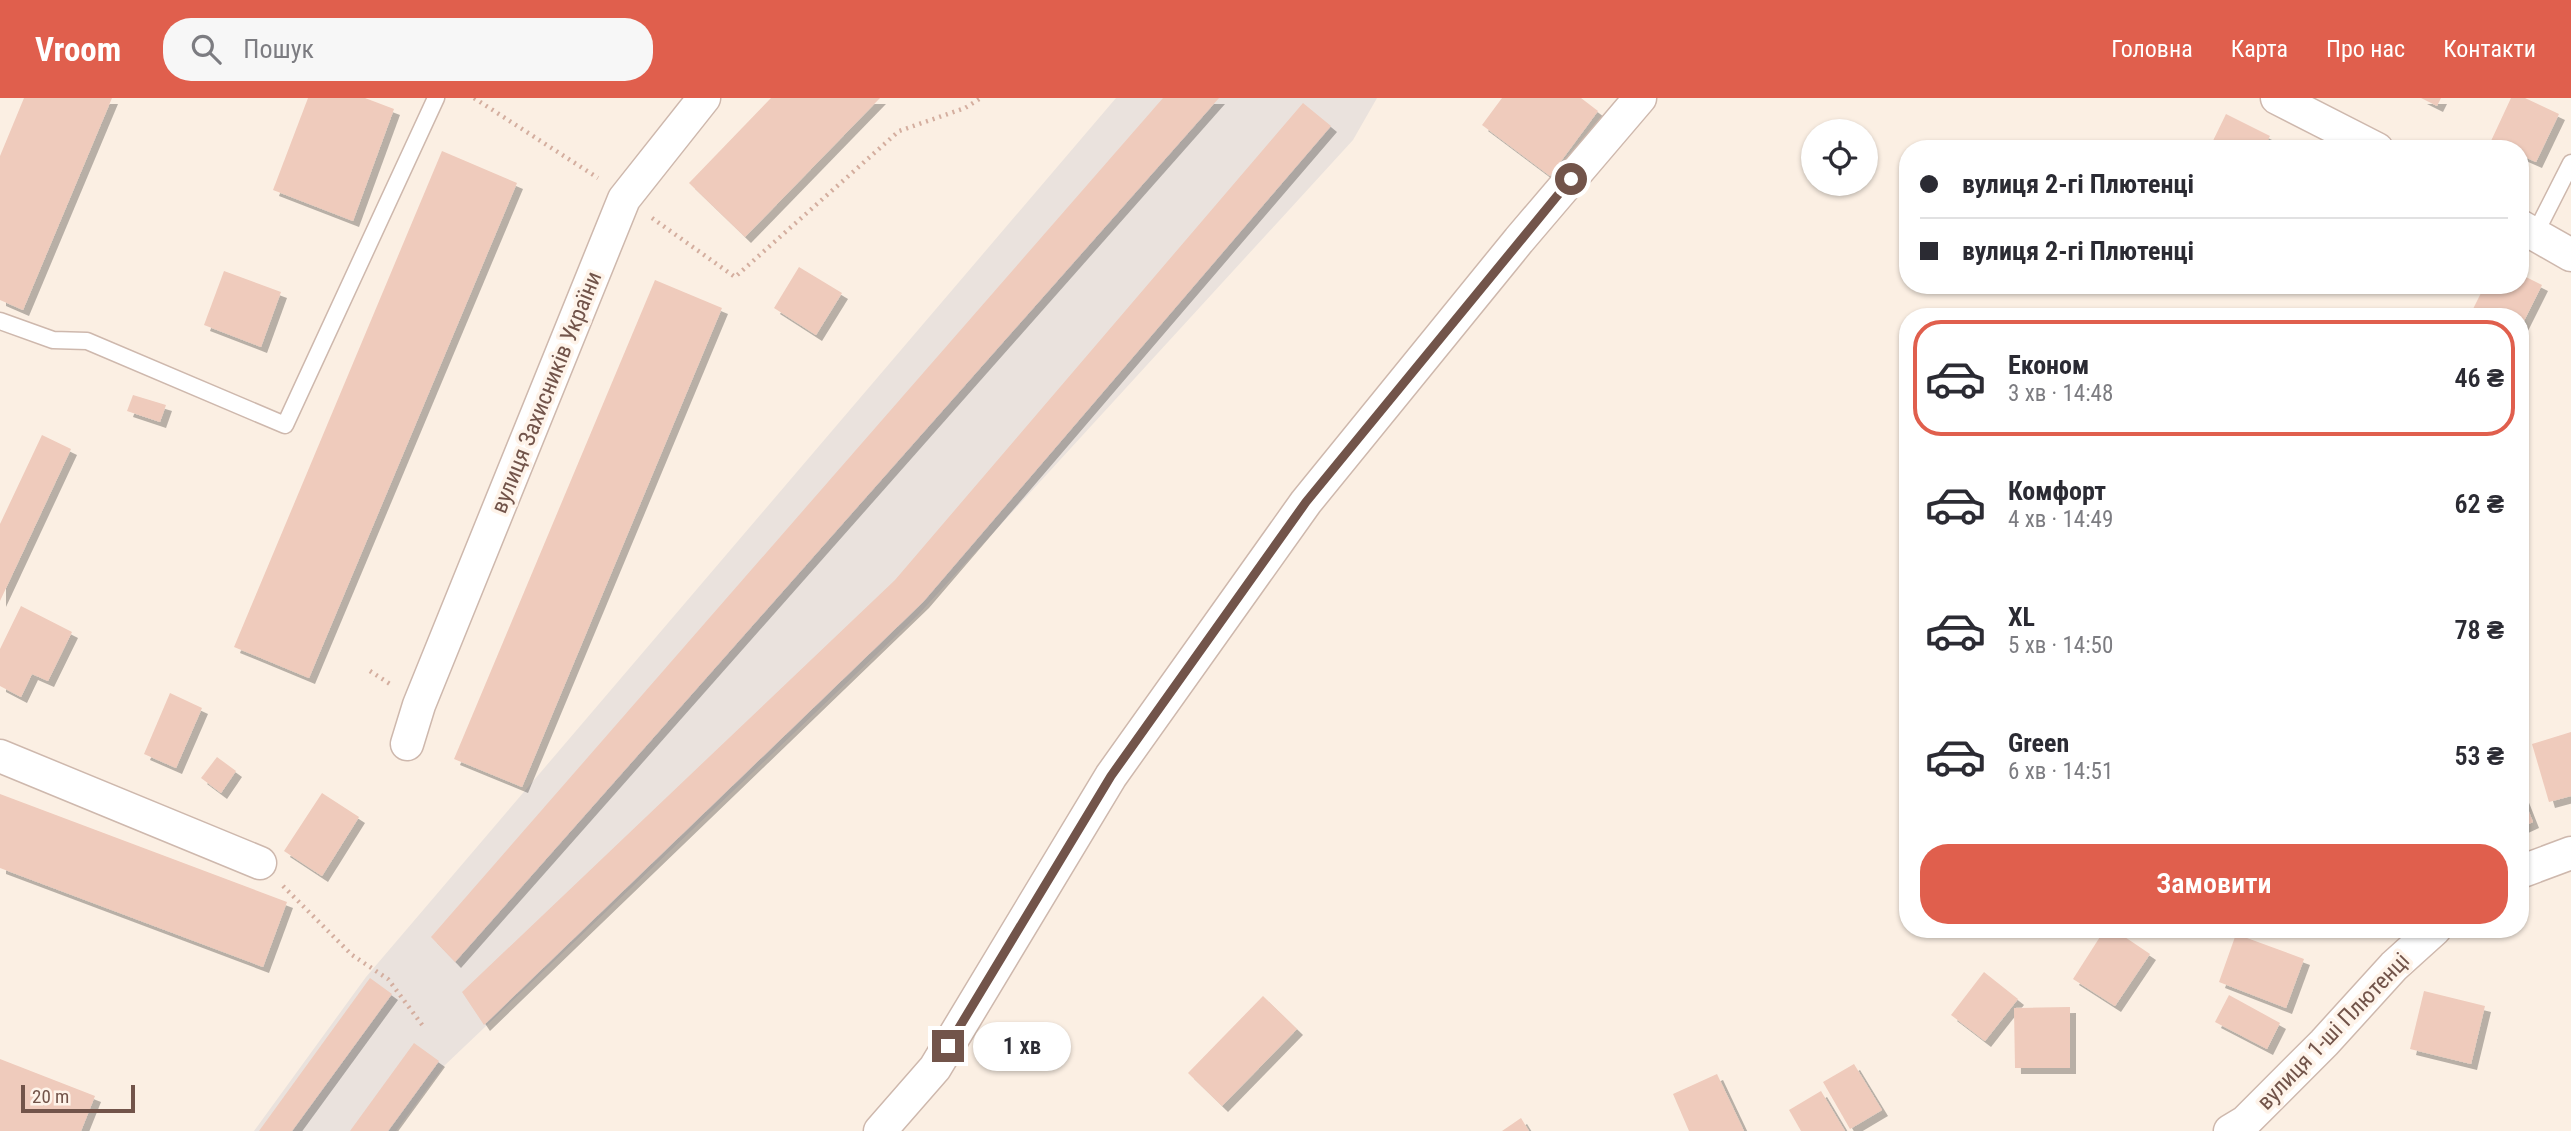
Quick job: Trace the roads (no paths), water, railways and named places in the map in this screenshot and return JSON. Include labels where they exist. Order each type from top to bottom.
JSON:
[{"type":"street","name":"вулиця Захисників України","points":[[407,744],[419,705],[624,199],[705,98]]},
{"type":"street","points":[[880,1131],[935,1068],[1111,776],[1306,502],[1519,240],[1640,98]]},
{"type":"street","points":[[2277,98],[2359,140]]},
{"type":"street","points":[[2529,231],[2571,255]]},
{"type":"street","points":[[0,756],[260,863]]},
{"type":"street","points":[[2529,869],[2571,853]]},
{"type":"street","name":"вулиця 1-ші Плютенці","points":[[2230,1131],[2245,1122],[2425,938]]},
{"type":"lane","points":[[0,321],[53,340],[86,341],[285,425],[436,98]]},
{"type":"lane","points":[[2529,227],[2571,163]]}]
